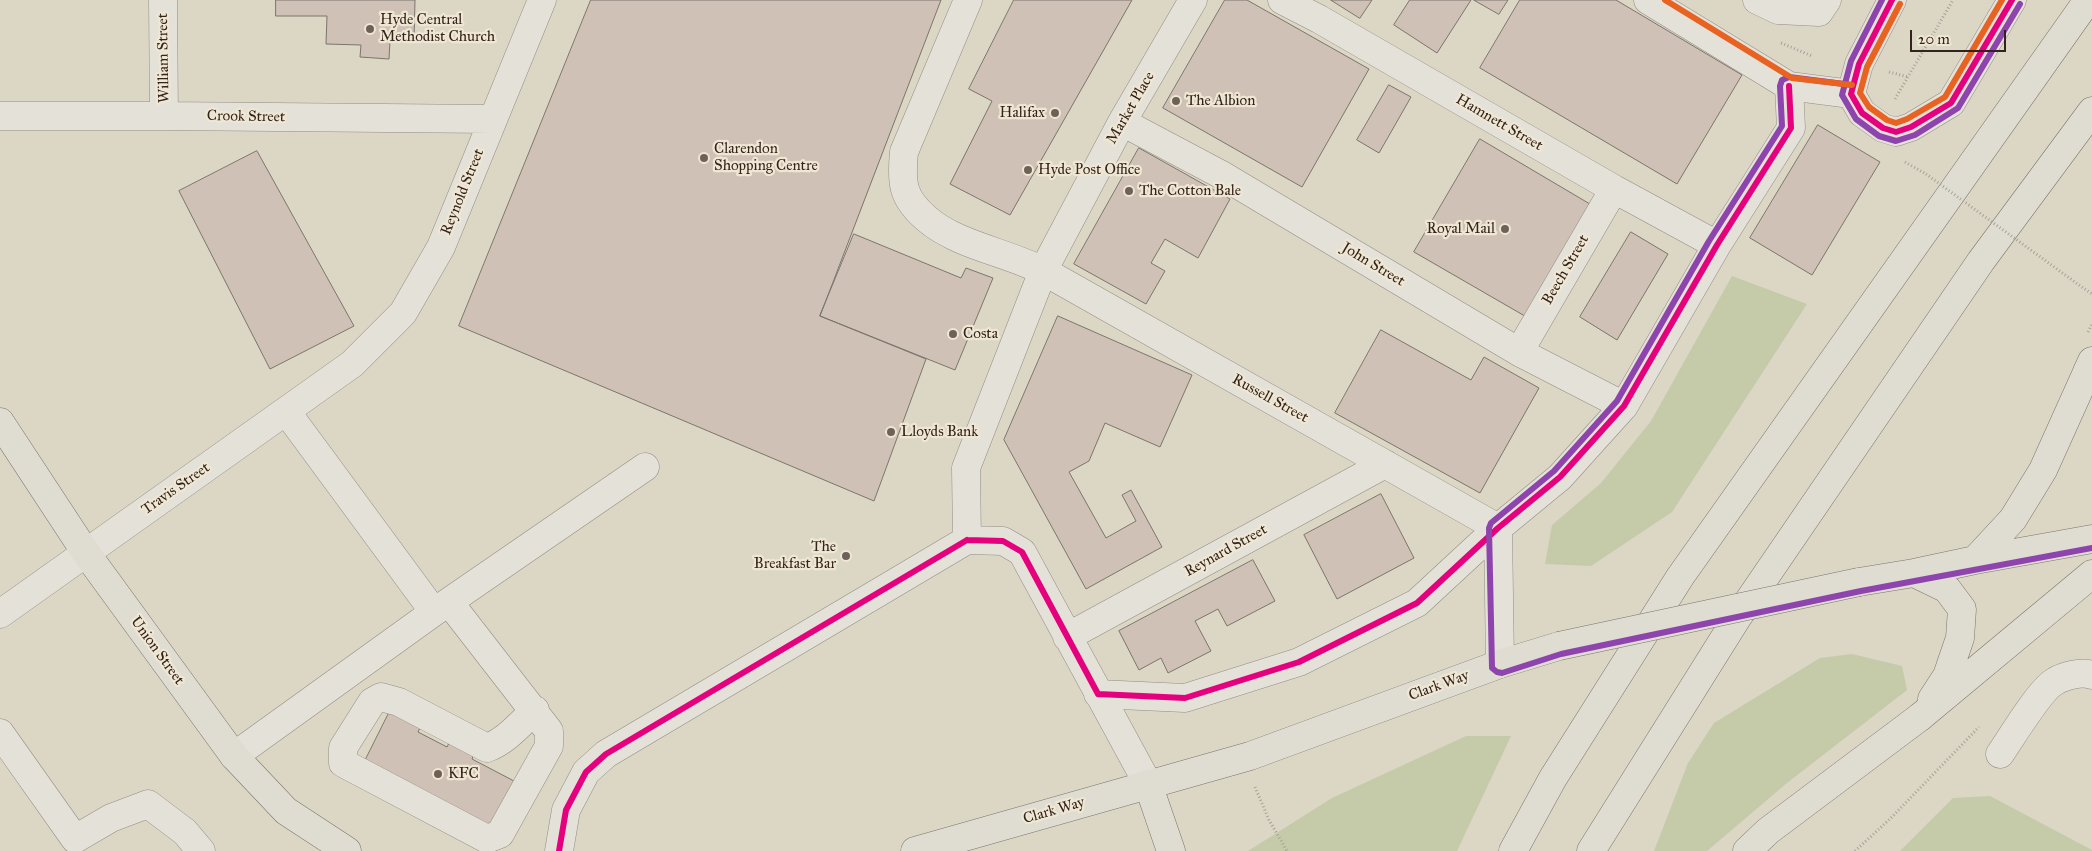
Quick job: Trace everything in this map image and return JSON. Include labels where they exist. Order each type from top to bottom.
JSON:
[{"type":"main road","points":[[1513,851],[1554,778],[1680,577],[2088,0]]},
{"type":"main road","points":[[1591,851],[1737,618],[1981,261],[2092,111]]},
{"type":"main road","points":[[1975,560],[2013,519],[2018,511],[2043,470],[2091,371]]},
{"type":"main road","name":"Union Street","points":[[0,422],[86,553],[234,756],[286,811],[347,851]]},
{"type":"main road","name":"Clark Way","points":[[915,851],[1242,758],[1500,664],[1559,646],[1859,582],[2092,538]]},
{"type":"main road","points":[[1914,573],[1947,589],[1962,609],[1960,638],[1948,676],[1920,717]]},
{"type":"main road","points":[[1747,851],[1768,831],[1920,717],[2092,574]]},
{"type":"main road","points":[[1148,784],[1171,851]]},
{"type":"street","name":"William Street","points":[[163,0],[164,116]]},
{"type":"street","name":"Reynold Street","points":[[352,364],[403,314],[441,247],[542,0]]},
{"type":"street","name":"Russell Street","points":[[968,0],[904,152],[902,174],[905,194],[914,208],[929,221],[947,232],[1043,271],[1498,528]]},
{"type":"street","name":"Market Place","points":[[967,540],[966,468],[1043,271],[1122,122],[1193,0]]},
{"type":"street","name":"Hamnett Street","points":[[1282,0],[1319,19],[1614,189],[1717,245]]},
{"type":"street","points":[[1648,0],[1789,86],[1851,94]]},
{"type":"street","points":[[1757,0],[1778,10],[1819,12],[1827,0]]},
{"type":"street","points":[[1892,0],[1859,64],[1851,94],[1862,113],[1883,128],[1896,132],[1911,127],[1951,102],[2012,0]]},
{"type":"street","points":[[1098,694],[1185,698],[1299,662],[1417,603],[1498,528],[1560,477],[1624,406],[1717,245],[1791,128],[1789,86]]},
{"type":"street","name":"Crook Street","points":[[0,116],[493,119]]},
{"type":"street","name":"John Street","points":[[1122,122],[1220,174],[1519,352],[1624,406]]},
{"type":"street","name":"Beech Street","points":[[1519,352],[1614,189]]},
{"type":"street","name":"Travis Street","points":[[0,614],[352,364]]},
{"type":"street","points":[[286,411],[442,607],[542,721],[549,746],[500,834],[487,839],[343,763],[342,748],[372,702],[382,697],[399,702],[487,748],[496,745],[510,734],[542,721]]},
{"type":"street","name":"Reynard Street","points":[[1067,637],[1385,464]]},
{"type":"street","points":[[234,756],[442,607],[645,466]]},
{"type":"street","points":[[1498,528],[1500,664]]},
{"type":"street","points":[[559,851],[566,810],[586,772],[606,754],[967,540],[1003,541],[1022,552],[1148,784]]},
{"type":"street","points":[[2000,754],[2037,700],[2053,682],[2070,675],[2092,675]]},
{"type":"street","points":[[0,733],[75,838],[111,818],[148,804],[185,832],[201,851]]},
{"type":"path","points":[[1896,132],[1893,103],[1953,0]]},
{"type":"path","points":[[1776,41],[1810,56],[1859,64],[1908,77]]},
{"type":"path","points":[[1926,174],[2092,294]]},
{"type":"path","points":[[1855,851],[1891,818],[1980,726]]},
{"type":"path","points":[[1242,758],[1269,820],[1287,851]]},
{"type":"green space","points":[[1732,276],[1807,304],[1672,512],[1591,566],[1545,564],[1552,525],[1601,483],[1651,421]]},
{"type":"green space","points":[[1852,654],[1902,666],[1907,690],[1787,783],[1707,851],[1654,851],[1688,763],[1714,723],[1820,658]]},
{"type":"green space","points":[[1466,736],[1511,736],[1457,851],[1248,851],[1332,798]]},
{"type":"green space","points":[[1990,796],[2092,851],[1900,851],[1953,798]]},
{"type":"building","name":"Hyde Central Methodist Church","points":[[276,0],[415,0],[414,41],[390,41],[389,59],[360,57],[361,45],[326,44],[327,16],[276,16]]},
{"type":"building","name":"Clarendon Shopping Centre","points":[[591,0],[941,0],[820,316],[926,359],[874,501],[459,326]]},
{"type":"building","points":[[1014,0],[1132,0],[1010,215],[950,184],[992,101],[969,89]]},
{"type":"building","points":[[1225,0],[1247,0],[1369,69],[1302,187],[1163,108]]},
{"type":"building","points":[[1331,0],[1372,0],[1360,18]]},
{"type":"building","points":[[1410,0],[1471,0],[1437,53],[1394,25]]},
{"type":"building","points":[[1474,0],[1508,0],[1499,14]]},
{"type":"building","points":[[1520,0],[1616,0],[1742,75],[1677,184],[1480,68]]},
{"type":"building","points":[[1389,85],[1411,97],[1379,153],[1357,140]]},
{"type":"building","points":[[1818,125],[1880,162],[1812,275],[1750,238]]},
{"type":"building","name":"Royal Mail","points":[[1480,139],[1595,207],[1530,319],[1414,252]]},
{"type":"building","points":[[1139,148],[1230,199],[1198,258],[1165,239],[1151,263],[1165,271],[1146,304],[1074,264]]},
{"type":"building","points":[[257,151],[354,326],[270,369],[179,191]]},
{"type":"building","points":[[1631,232],[1668,254],[1617,340],[1580,317]]},
{"type":"building","points":[[854,234],[961,278],[966,268],[993,278],[955,370],[820,316]]},
{"type":"building","points":[[1058,316],[1192,375],[1160,447],[1105,423],[1089,461],[1069,472],[1106,538],[1136,521],[1122,495],[1131,490],[1162,547],[1086,589],[1004,440]]},
{"type":"building","points":[[1381,330],[1471,380],[1484,357],[1539,388],[1480,493],[1335,413]]},
{"type":"building","points":[[1381,494],[1414,558],[1337,599],[1304,535]]},
{"type":"building","points":[[1253,560],[1275,601],[1227,626],[1218,609],[1195,621],[1211,651],[1168,673],[1161,658],[1139,670],[1119,631]]},
{"type":"building","name":"KFC","points":[[390,711],[421,726],[418,732],[447,747],[451,739],[475,751],[472,759],[514,781],[488,831],[362,767]]},
{"type":"transit line","points":[[1665,0],[1792,78],[1852,85]]},
{"type":"transit line","points":[[1882,0],[1851,61],[1842,95],[1856,119],[1879,136],[1896,141],[1915,135],[1958,108],[2020,4]]},
{"type":"transit line","points":[[1892,0],[1859,64],[1851,94],[1862,113],[1883,128],[1896,132],[1911,127],[1951,103],[2012,0]]},
{"type":"transit line","points":[[1900,4],[1867,67],[1860,93],[1869,107],[1887,120],[1896,123],[1907,119],[1945,97],[2002,0]]},
{"type":"transit line","points":[[1852,85],[1789,77],[1782,80],[1780,86],[1782,126],[1709,241],[1617,401],[1554,471],[1491,523],[1489,528],[1492,668],[1502,673],[1561,654],[1861,591],[2092,548]]},
{"type":"transit line","points":[[1098,694],[1185,698],[1299,662],[1417,603],[1498,528],[1560,477],[1624,406],[1717,245],[1791,128],[1789,86]]},
{"type":"transit line","points":[[967,540],[1003,541],[1022,552],[1098,694]]},
{"type":"transit line","points":[[559,851],[566,810],[586,772],[606,754],[967,540]]},
{"type":"place","name":"Hyde Central Methodist Church","points":[[370,29]]},
{"type":"place","name":"The Albion","points":[[1176,101]]},
{"type":"place","name":"Halifax","points":[[1055,113]]},
{"type":"place","name":"Clarendon Shopping Centre","points":[[704,158]]},
{"type":"place","name":"Hyde Post Office","points":[[1028,170]]},
{"type":"place","name":"The Cotton Bale","points":[[1129,191]]},
{"type":"place","name":"Royal Mail","points":[[1505,229]]},
{"type":"place","name":"Costa","points":[[953,334]]},
{"type":"place","name":"Lloyds Bank","points":[[891,432]]},
{"type":"place","name":"The Breakfast Bar","points":[[846,556]]},
{"type":"place","name":"KFC","points":[[438,774]]}]
